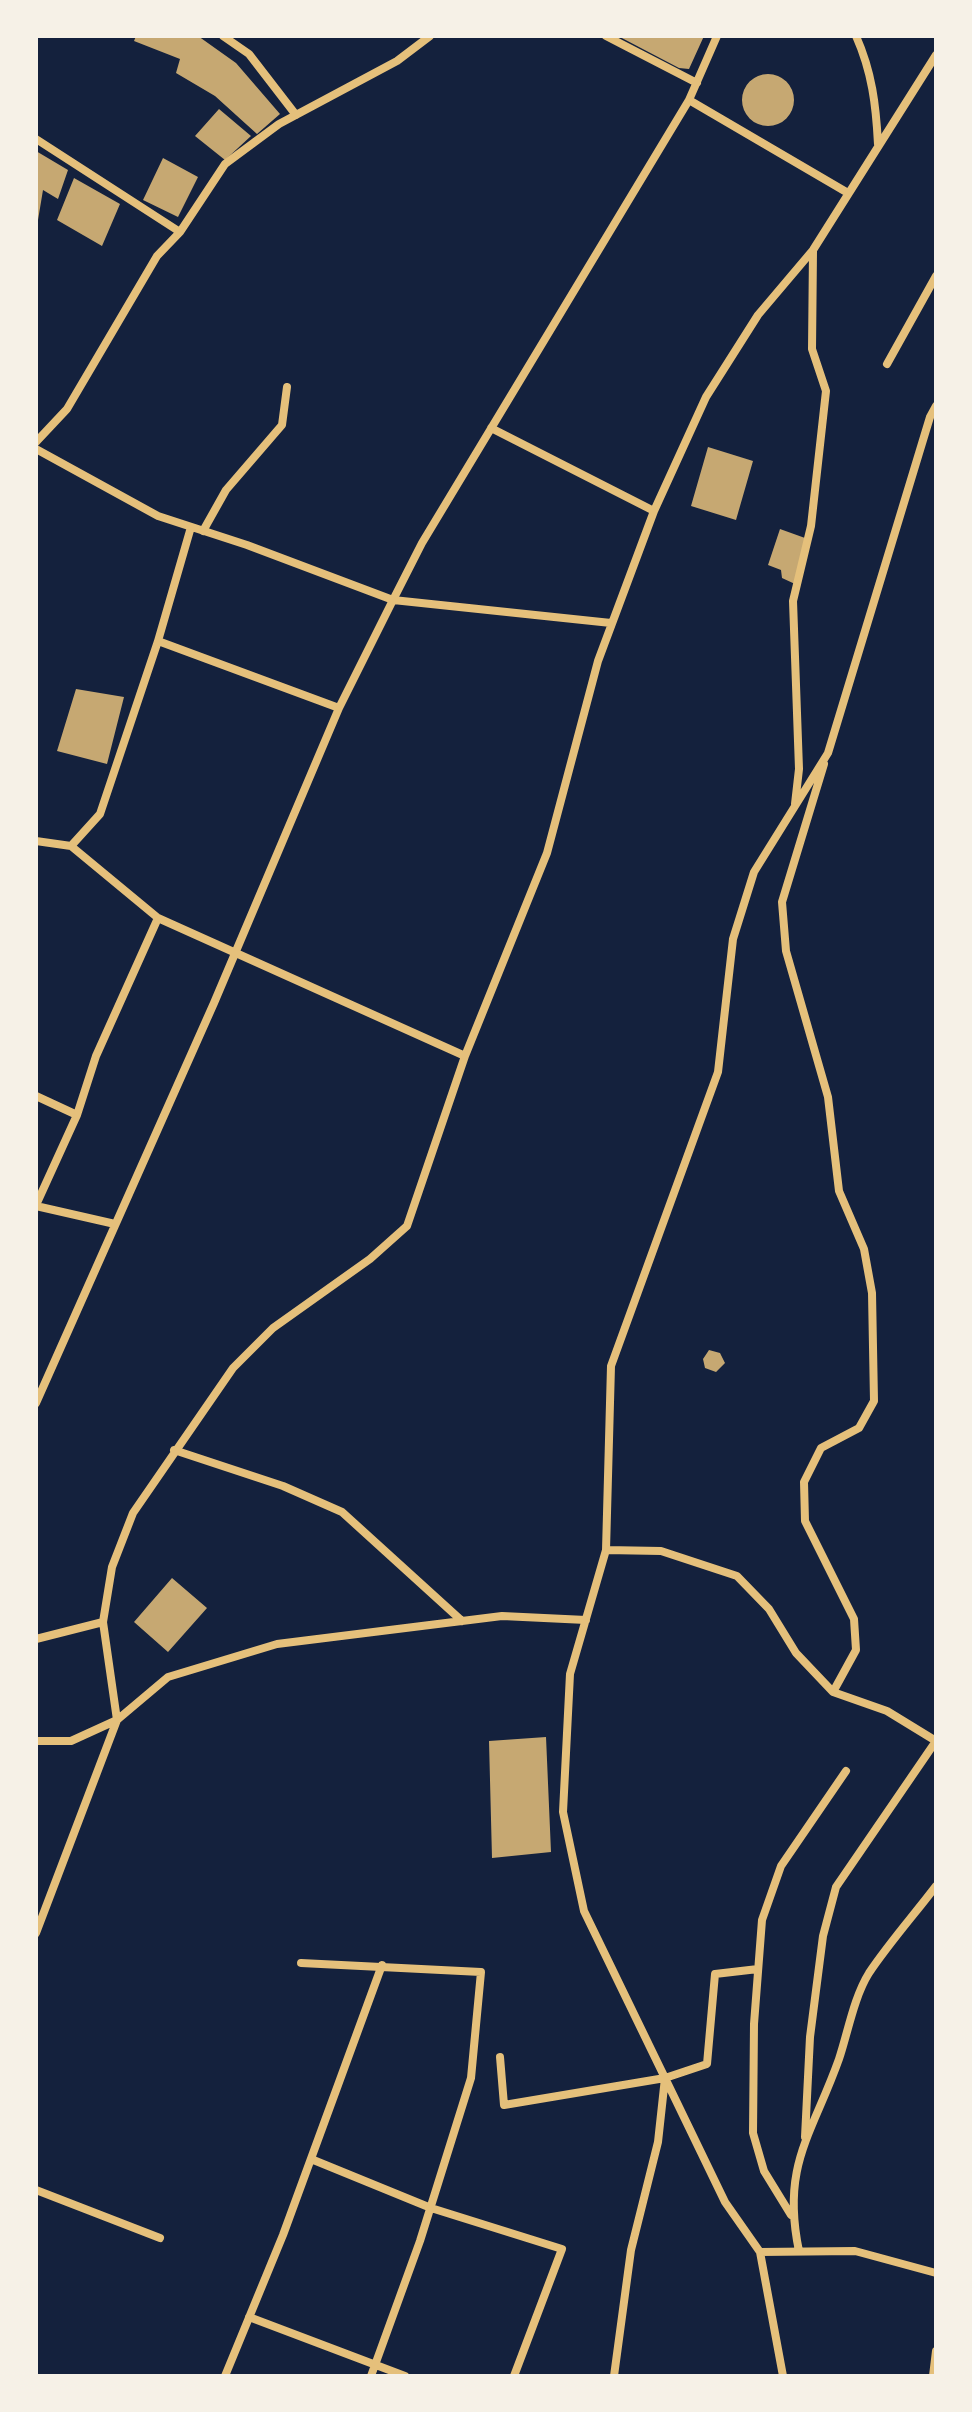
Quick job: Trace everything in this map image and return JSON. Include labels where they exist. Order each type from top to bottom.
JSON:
[{"type":"street","points":[[223,36],[249,54],[296,115]]},
{"type":"street","points":[[36,442],[67,409],[157,256],[180,232],[225,164],[296,115],[397,61],[430,36]]},
{"type":"street","points":[[606,36],[697,83]]},
{"type":"street","points":[[36,1403],[41,1381],[115,1224],[236,952],[339,708],[422,543],[689,100],[717,36]]},
{"type":"street","points":[[856,36],[868,63],[876,105],[878,146]]},
{"type":"street","points":[[36,1933],[117,1720],[103,1622],[112,1567],[133,1513],[233,1368],[273,1328],[370,1259],[407,1226],[465,1056],[547,853],[611,623],[654,511],[706,397],[758,315],[813,250],[936,55]]},
{"type":"street","points":[[689,100],[848,193]]},
{"type":"street","points":[[36,139],[180,232]]},
{"type":"street","points":[[795,807],[799,769],[793,601],[811,526],[826,391],[812,349],[813,250]]},
{"type":"street","points":[[887,364],[936,276]]},
{"type":"street","points":[[203,531],[226,490],[258,449],[282,425],[287,387]]},
{"type":"street","points":[[833,1692],[856,1650],[854,1619],[805,1521],[804,1482],[821,1448],[859,1428],[874,1401],[872,1293],[864,1249],[839,1191],[828,1097],[786,951],[782,902],[930,417],[936,406]]},
{"type":"street","points":[[491,428],[654,511]]},
{"type":"street","points":[[36,449],[158,516],[393,600],[611,623]]},
{"type":"street","points":[[71,846],[100,814],[158,641],[191,527]]},
{"type":"street","points":[[158,641],[339,708]]},
{"type":"street","points":[[783,2376],[760,2252],[725,2202],[584,1911],[563,1812],[570,1674],[606,1550],[611,1366],[718,1072],[733,939],[750,886],[828,753]]},
{"type":"street","points":[[36,841],[71,846],[158,918],[465,1056]]},
{"type":"street","points":[[115,1224],[36,1205],[77,1115],[96,1056],[158,918]]},
{"type":"street","points":[[36,1096],[77,1115]]},
{"type":"street","points":[[174,1450],[283,1486],[342,1512],[462,1621]]},
{"type":"street","points":[[606,1550],[661,1551],[737,1576],[769,1609],[796,1653],[833,1692],[887,1711],[936,1741],[836,1887],[823,1936],[810,2037],[805,2137],[791,2215]]},
{"type":"street","points":[[36,1741],[71,1741],[117,1720],[168,1677],[277,1644],[502,1616],[586,1620]]},
{"type":"street","points":[[36,1639],[103,1622]]},
{"type":"street","points":[[799,2251],[791,2215],[764,2171],[753,2133],[762,1920],[781,1866],[846,1771]]},
{"type":"street","points":[[805,2137],[834,2072],[867,1976],[936,1886]]},
{"type":"street","points":[[301,1963],[481,1972],[471,2078],[431,2208],[371,2376]]},
{"type":"street","points":[[225,2376],[311,2159],[382,1965]]},
{"type":"street","points":[[500,2057],[504,2105],[665,2078],[707,2064],[715,1974],[758,1969]]},
{"type":"street","points":[[614,2376],[631,2250],[658,2142],[665,2078]]},
{"type":"street","points":[[311,2159],[431,2208],[562,2249],[514,2376]]},
{"type":"street","points":[[36,2190],[160,2238]]},
{"type":"street","points":[[760,2252],[855,2251],[936,2273]]},
{"type":"street","points":[[249,2317],[405,2376]]},
{"type":"street","points":[[933,2376],[936,2351]]},
{"type":"building","points":[[136,36],[198,36],[236,63],[280,114],[257,134],[215,96],[176,73],[180,59],[134,41]]},
{"type":"building","points":[[618,36],[704,36],[689,69],[679,68]]},
{"type":"building","points":[[768,74],[786,82],[794,100],[786,118],[768,126],[750,118],[742,100],[750,82]]},
{"type":"building","points":[[219,109],[251,136],[225,160],[195,136]]},
{"type":"building","points":[[36,151],[68,170],[58,199],[43,190],[38,220]]},
{"type":"building","points":[[163,158],[198,177],[178,217],[143,200]]},
{"type":"building","points":[[74,178],[120,204],[102,246],[57,220]]},
{"type":"building","points":[[708,447],[753,461],[736,520],[691,506]]},
{"type":"building","points":[[780,529],[805,538],[795,584],[782,578],[781,570],[768,565]]},
{"type":"building","points":[[76,689],[124,697],[107,764],[57,751]]},
{"type":"building","points":[[709,1350],[720,1353],[725,1363],[716,1372],[705,1368],[703,1359]]},
{"type":"building","points":[[172,1578],[207,1608],[168,1652],[134,1622]]},
{"type":"building","points":[[546,1737],[551,1852],[492,1858],[489,1741]]}]
